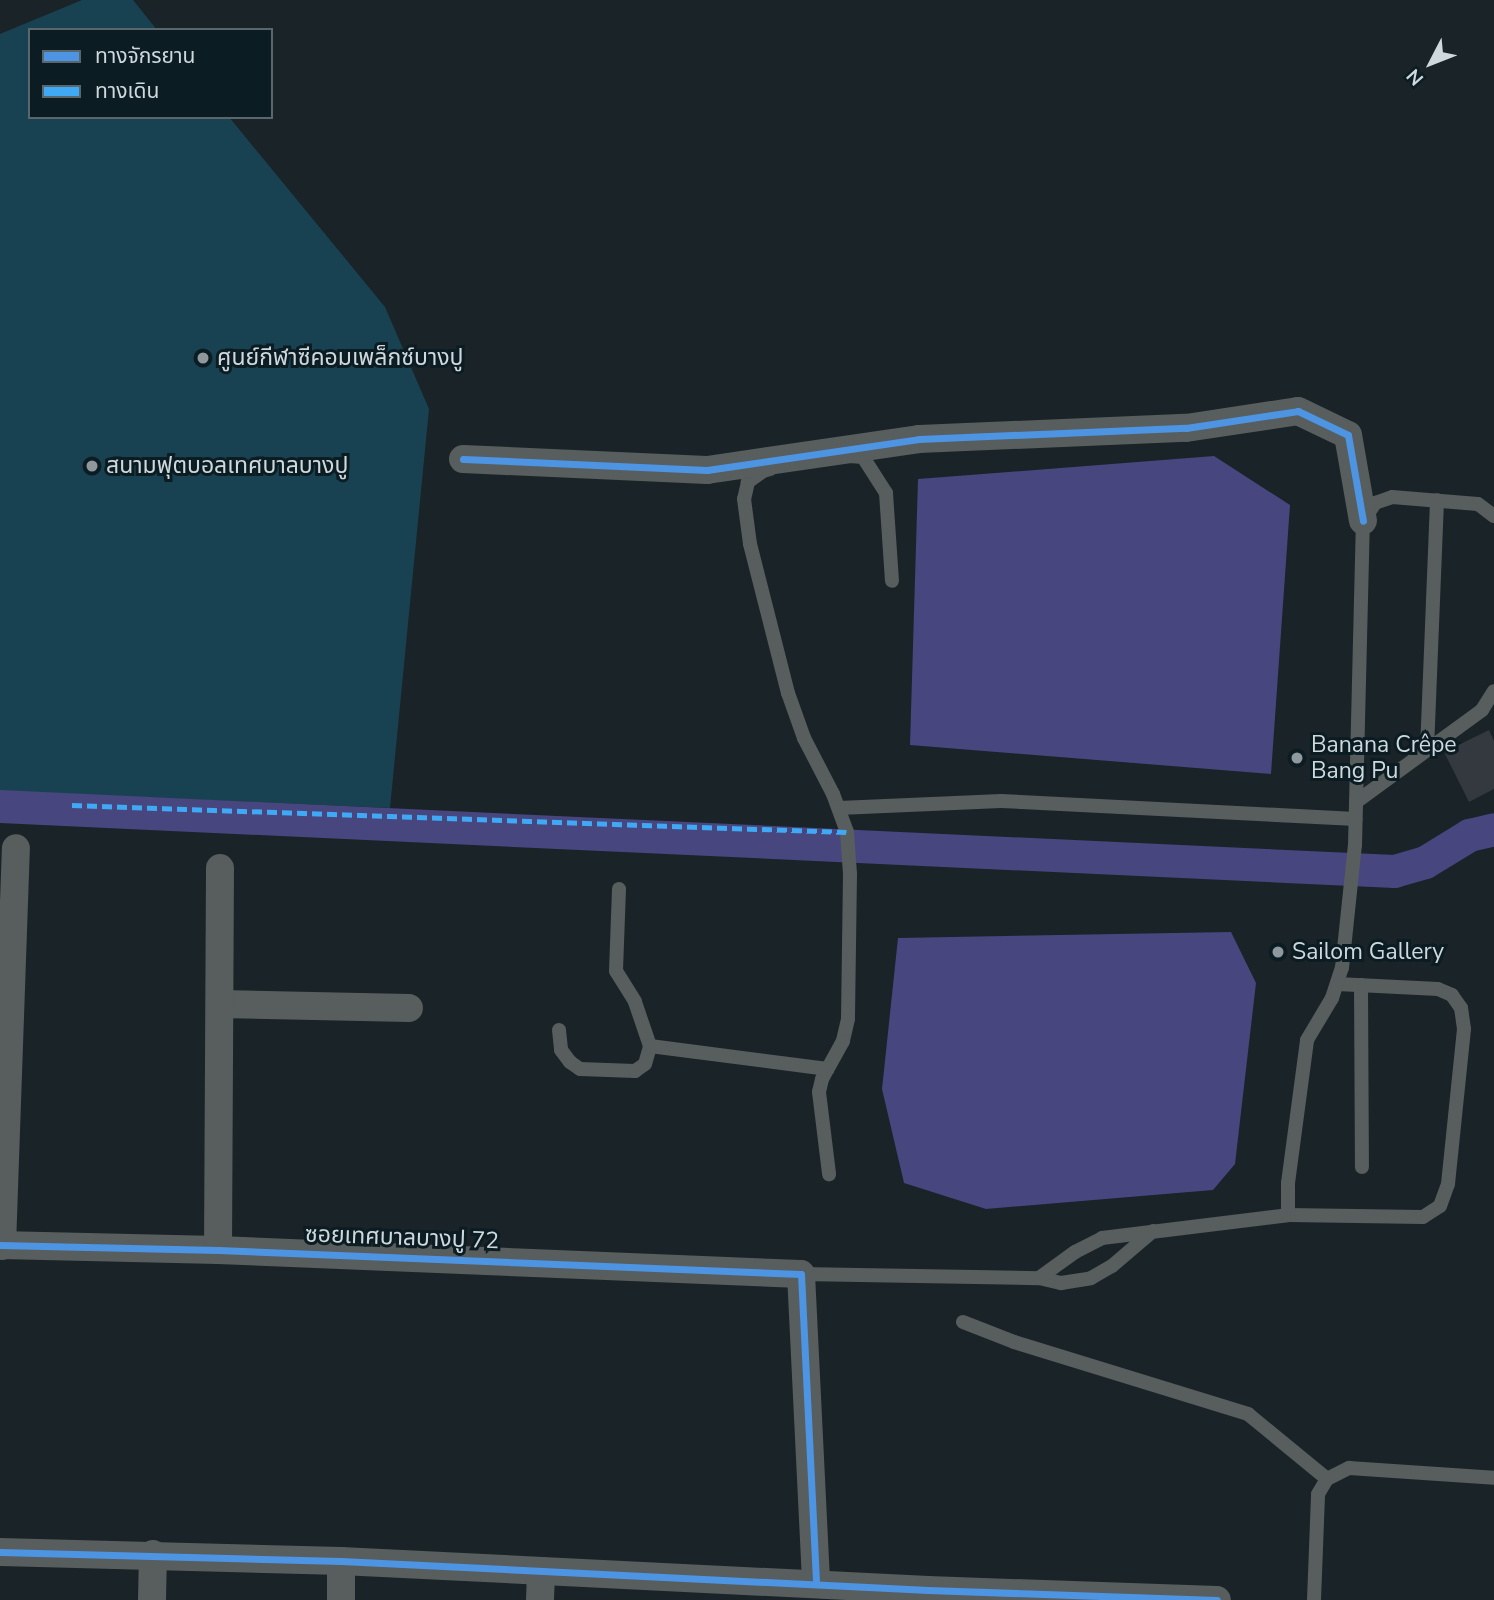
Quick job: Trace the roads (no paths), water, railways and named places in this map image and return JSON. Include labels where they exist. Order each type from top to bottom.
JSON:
[{"type":"street","points":[[463,459],[707,470],[919,439],[1186,428],[1298,411],[1348,435],[1363,521]]},
{"type":"street","points":[[1,1245],[16,848]]},
{"type":"street","points":[[218,1250],[220,868]]},
{"type":"street","points":[[220,1004],[409,1008]]},
{"type":"street","name":"ซอยเทศบาลบางปู 72","points":[[1,1245],[218,1250],[801,1274]]},
{"type":"street","points":[[801,1274],[816,1583]]},
{"type":"street","points":[[0,1552],[153,1554],[541,1571],[726,1589],[816,1583],[928,1595],[1217,1600]]},
{"type":"street","points":[[152,1600],[153,1554]]},
{"type":"street","points":[[341,1561],[341,1600]]},
{"type":"street","points":[[540,1600],[541,1571]]},
{"type":"lane","points":[[830,1174],[819,1092],[843,1041],[848,1019],[850,874],[847,832],[839,808],[804,738],[788,693],[750,544],[744,499],[748,482],[763,471],[851,455],[863,457],[886,493],[892,581]]},
{"type":"lane","points":[[1288,1215],[1288,1184],[1307,1040],[1337,984],[1342,968],[1355,845],[1363,521],[1375,503],[1392,497],[1478,504],[1494,516]]},
{"type":"lane","points":[[1427,750],[1437,500]]},
{"type":"lane","points":[[1356,802],[1482,710],[1494,691]]},
{"type":"lane","points":[[839,808],[1002,801],[1356,819]]},
{"type":"lane","points":[[559,1030],[561,1050],[580,1069],[635,1071],[645,1064],[650,1046],[635,1002],[616,971],[619,889]]},
{"type":"lane","points":[[1039,1278],[1075,1252],[1102,1238],[1288,1215],[1423,1217],[1440,1206],[1448,1184],[1464,1029],[1461,1008],[1452,995],[1438,989],[1337,984]]},
{"type":"lane","points":[[1361,985],[1362,1167]]},
{"type":"lane","points":[[650,1046],[828,1069]]},
{"type":"lane","points":[[801,1274],[1039,1278],[1061,1283],[1091,1278],[1112,1266],[1153,1231]]},
{"type":"lane","points":[[963,1322],[1014,1342],[1248,1414],[1327,1479]]},
{"type":"lane","points":[[1314,1600],[1318,1494],[1327,1479],[1349,1468],[1494,1478]]},
{"type":"waterway","points":[[0,806],[1394,871],[1425,862],[1469,835],[1494,829]]},
{"type":"place","name":"ศูนย์กีฬาซีคอมเพล็กซ์บางปู","points":[[203,358]]},
{"type":"place","name":"สนามฟุตบอลเทศบาลบางปู","points":[[92,466]]},
{"type":"place","name":"Banana Crêpe Bang Pu","points":[[1297,758]]},
{"type":"place","name":"Sailom Gallery","points":[[1278,952]]}]
